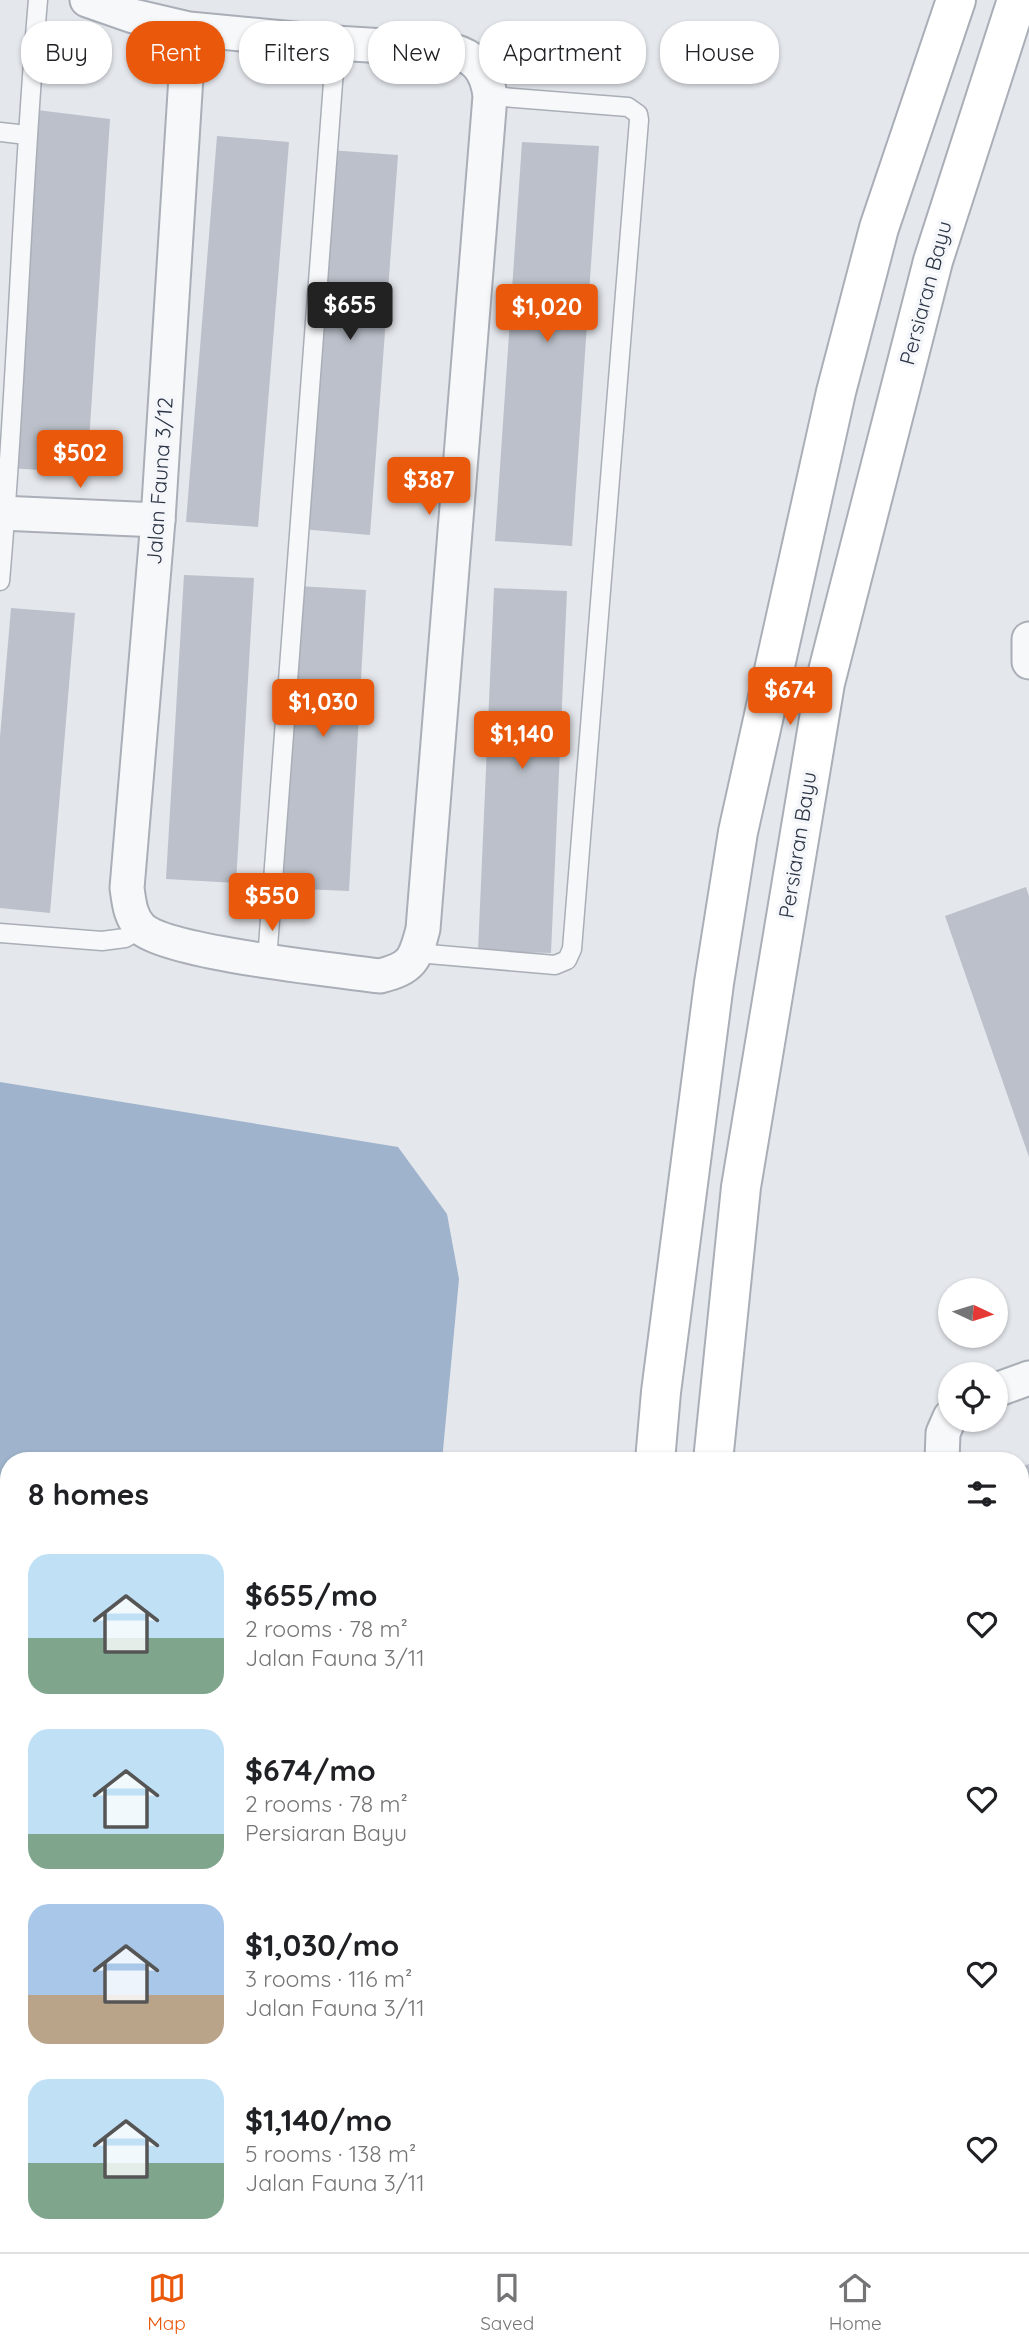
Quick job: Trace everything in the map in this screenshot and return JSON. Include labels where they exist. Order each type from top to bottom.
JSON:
[{"type":"main road","points":[[655,1452],[714,983],[738,832],[839,379],[879,228],[956,0]]},
{"type":"main road","name":"Persiaran Bayu","points":[[714,1452],[741,1187],[825,683],[933,261],[1017,0]]},
{"type":"street","points":[[88,0],[155,21]]},
{"type":"street","points":[[354,44],[450,50],[473,59],[479,70]]},
{"type":"street","name":"Jalan Fauna 3/12","points":[[141,928],[131,913],[127,888],[159,520],[186,84]]},
{"type":"street","points":[[141,928],[179,944],[380,976],[408,962],[425,915],[486,84]]},
{"type":"street","points":[[3,514],[159,520]]},
{"type":"street","points":[[1029,639],[1029,663]]},
{"type":"street","points":[[1008,1386],[1029,1378]]},
{"type":"street","points":[[941,1452],[943,1432]]},
{"type":"lane","points":[[0,581],[27,135],[38,0]]},
{"type":"lane","points":[[267,960],[333,84]]},
{"type":"lane","points":[[408,962],[555,965],[567,960],[570,955],[573,935],[639,120],[638,114],[628,107],[497,84]]},
{"type":"lane","points":[[0,132],[27,135]]},
{"type":"lane","points":[[0,933],[102,941],[125,938],[141,928]]},
{"type":"water","points":[[0,1082],[398,1147],[447,1214],[459,1279],[443,1452],[0,1452]]},
{"type":"building","points":[[29,109],[110,119],[87,473],[9,468]]},
{"type":"building","points":[[217,136],[289,142],[258,527],[186,522]]},
{"type":"building","points":[[522,142],[599,146],[572,546],[495,541]]},
{"type":"building","points":[[329,150],[398,155],[370,535],[301,529]]},
{"type":"building","points":[[184,575],[254,578],[236,883],[166,879]]},
{"type":"building","points":[[297,586],[366,590],[349,891],[280,888]]},
{"type":"building","points":[[494,588],[567,591],[551,953],[478,951]]},
{"type":"building","points":[[11,608],[75,613],[50,913],[0,908],[0,737]]},
{"type":"building","points":[[1026,887],[1029,896],[1029,1157],[945,916]]}]
